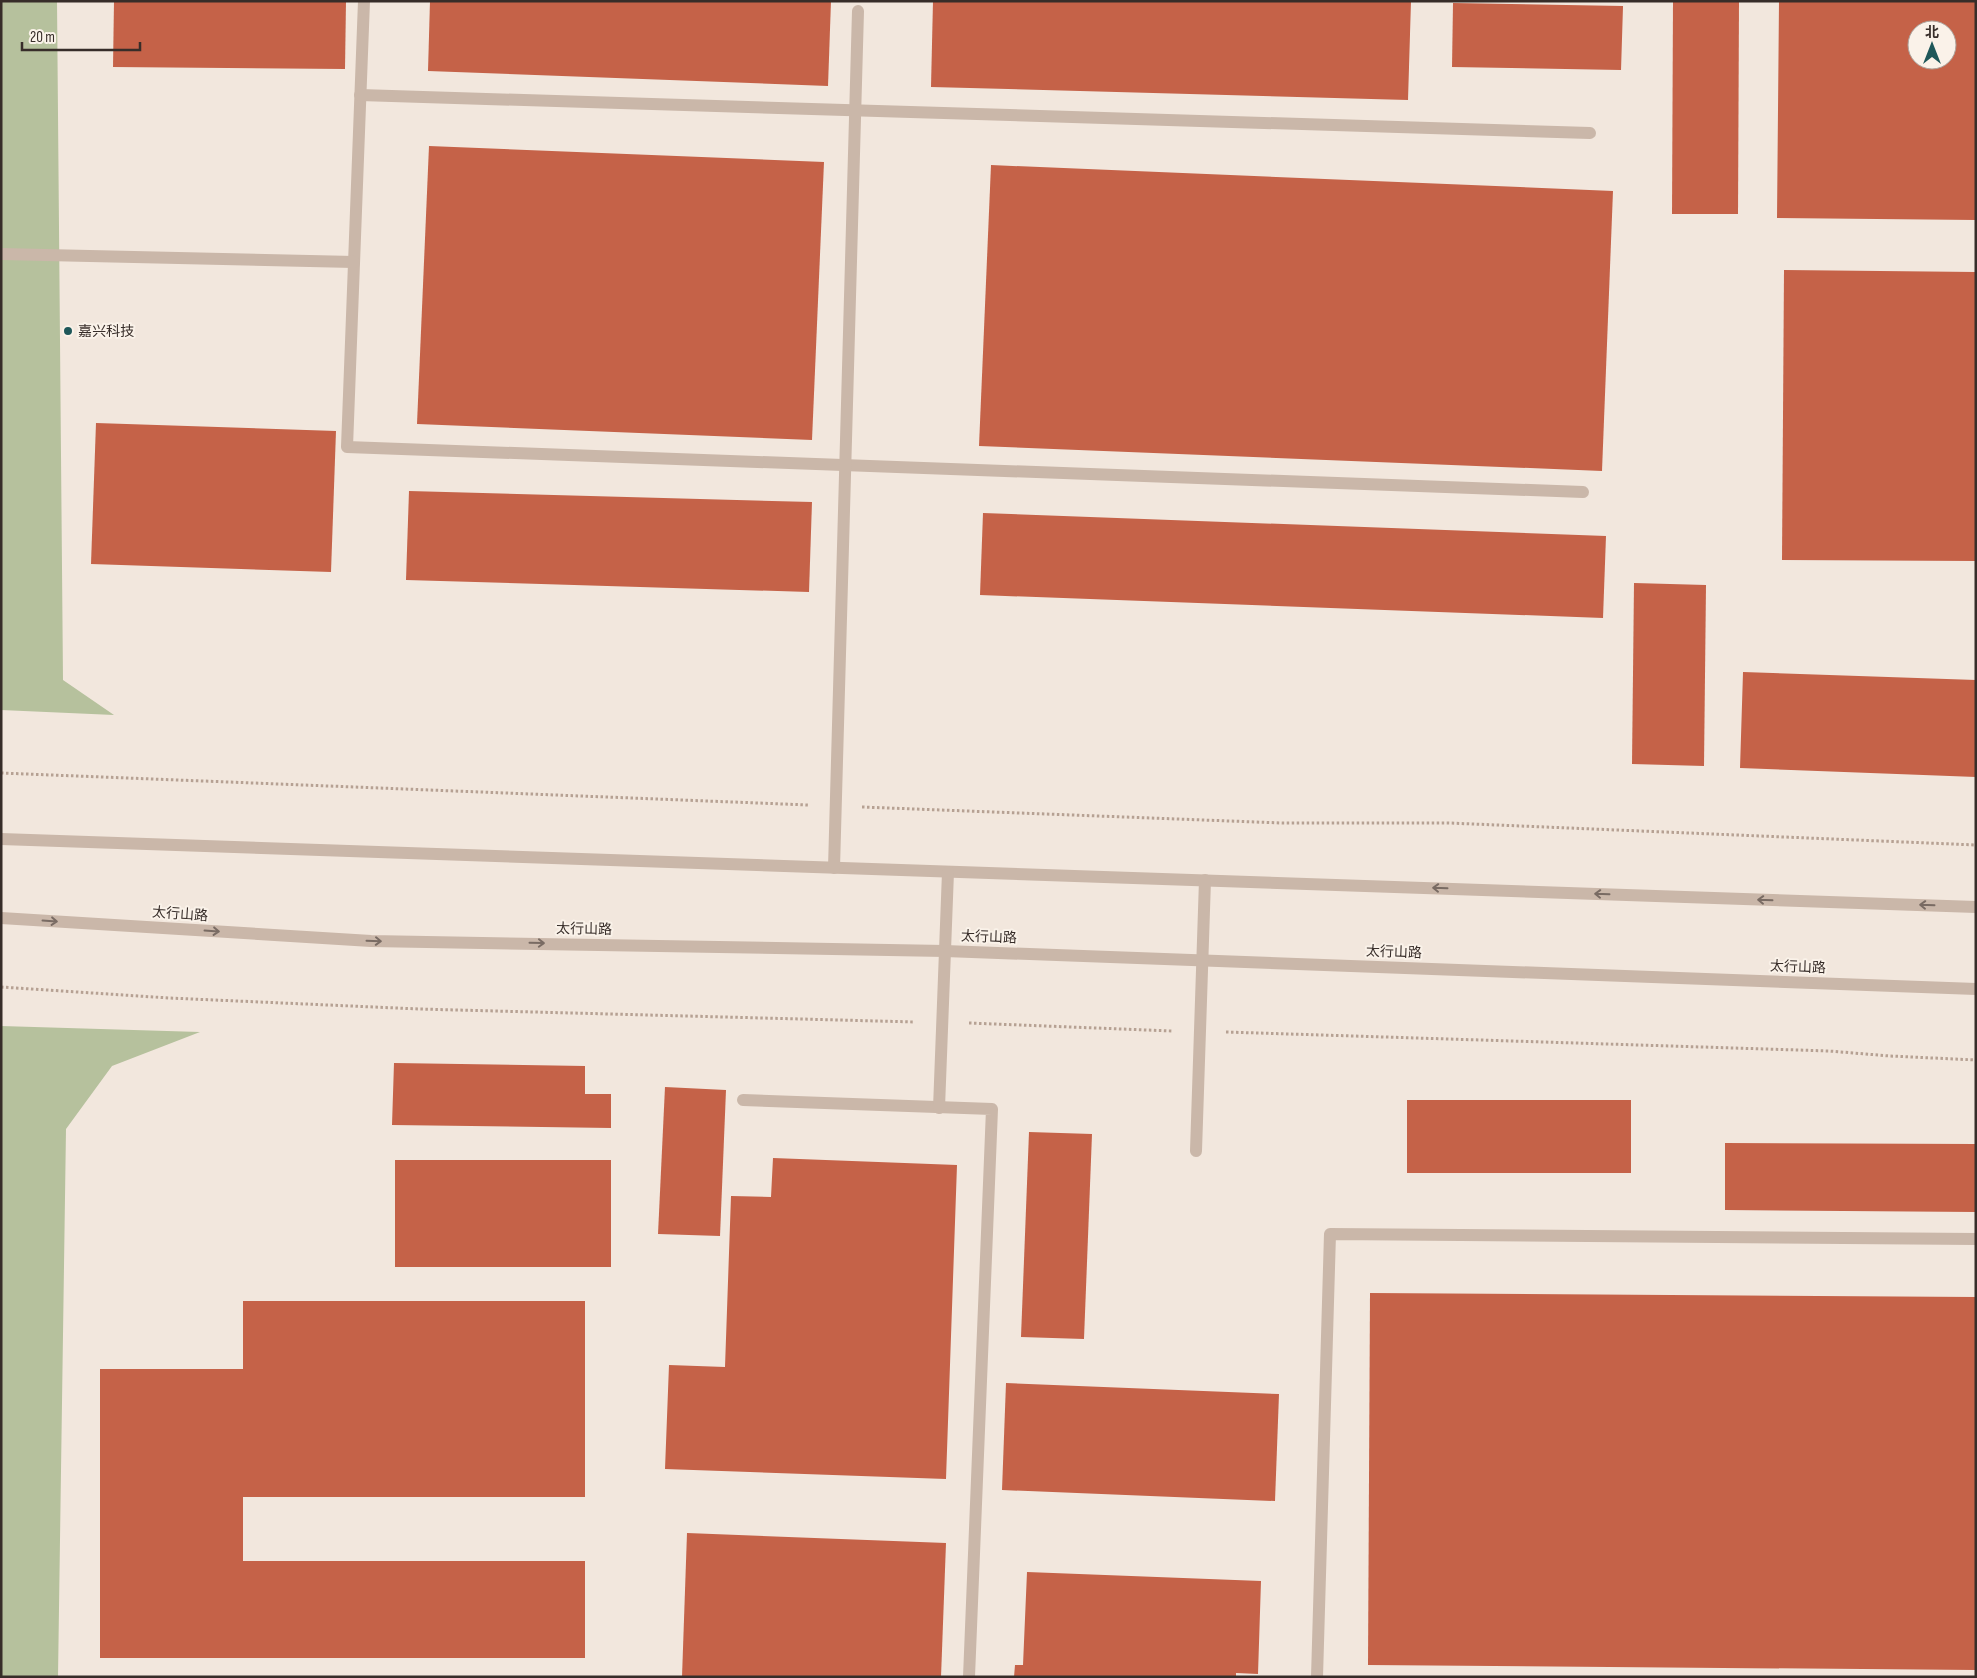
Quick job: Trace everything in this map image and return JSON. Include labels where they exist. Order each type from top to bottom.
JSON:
[{"type":"street","points":[[364,1],[347,448],[1583,492]]},
{"type":"street","points":[[834,868],[858,11]]},
{"type":"street","points":[[360,95],[1590,132]]},
{"type":"street","points":[[1,254],[354,262]]},
{"type":"street","points":[[1,839],[1976,907]]},
{"type":"street","points":[[939,1108],[948,872]]},
{"type":"street","points":[[1196,1150],[1205,880]]},
{"type":"street","name":"太行山路","points":[[1,918],[371,941],[945,951],[1976,989]]},
{"type":"street","points":[[743,1100],[992,1109],[970,1677]]},
{"type":"street","points":[[1317,1677],[1330,1234],[1976,1239]]},
{"type":"path","points":[[1,773],[1272,822],[1449,823],[1976,845]]},
{"type":"path","points":[[1,987],[169,998],[419,1009],[942,1022],[1819,1051],[1976,1060]]},
{"type":"green space","points":[[1,1],[57,1],[63,680],[114,715],[1,710]]},
{"type":"green space","points":[[1,1026],[200,1032],[112,1066],[66,1129],[58,1677],[1,1677]]},
{"type":"building","points":[[114,1],[346,1],[345,69],[113,67]]},
{"type":"building","points":[[430,1],[831,1],[828,86],[428,71]]},
{"type":"building","points":[[933,1],[1411,1],[1408,100],[931,87]]},
{"type":"building","points":[[1673,1],[1739,1],[1738,214],[1672,214]]},
{"type":"building","points":[[1779,1],[1976,1],[1976,220],[1777,218]]},
{"type":"building","points":[[1453,3],[1623,6],[1621,70],[1452,67]]},
{"type":"building","points":[[429,146],[824,162],[812,440],[417,424]]},
{"type":"building","points":[[991,165],[1613,191],[1602,471],[979,446]]},
{"type":"building","points":[[1784,270],[1976,272],[1976,561],[1782,560]]},
{"type":"building","points":[[96,423],[336,431],[331,572],[91,564]]},
{"type":"building","points":[[409,491],[812,502],[809,592],[406,580]]},
{"type":"building","points":[[983,513],[1606,536],[1603,618],[980,595]]},
{"type":"building","points":[[1634,583],[1706,585],[1704,766],[1632,764]]},
{"type":"building","points":[[1743,672],[1976,680],[1976,777],[1740,768]]},
{"type":"building","points":[[394,1063],[585,1066],[585,1094],[611,1094],[611,1128],[392,1125]]},
{"type":"building","points":[[665,1087],[726,1090],[720,1236],[658,1234]]},
{"type":"building","points":[[1407,1100],[1631,1100],[1631,1173],[1407,1173]]},
{"type":"building","points":[[1029,1132],[1092,1134],[1084,1339],[1021,1337]]},
{"type":"building","points":[[1725,1143],[1976,1144],[1976,1212],[1725,1210]]},
{"type":"building","points":[[773,1158],[957,1165],[946,1479],[665,1469],[669,1365],[725,1367],[731,1196],[771,1197]]},
{"type":"building","points":[[395,1160],[611,1160],[611,1267],[395,1267]]},
{"type":"building","points":[[1370,1293],[1976,1297],[1976,1670],[1368,1665]]},
{"type":"building","points":[[243,1301],[585,1301],[585,1497],[243,1497],[243,1561],[585,1561],[585,1658],[100,1658],[100,1369],[243,1369]]},
{"type":"building","points":[[1006,1383],[1279,1394],[1275,1501],[1002,1490]]},
{"type":"building","points":[[687,1533],[946,1543],[941,1677],[682,1677]]},
{"type":"building","points":[[1027,1572],[1261,1581],[1258,1674],[1236,1673],[1236,1677],[1014,1677],[1015,1665],[1023,1665]]},
{"type":"place","name":"嘉兴科技","points":[[68,331]]}]
